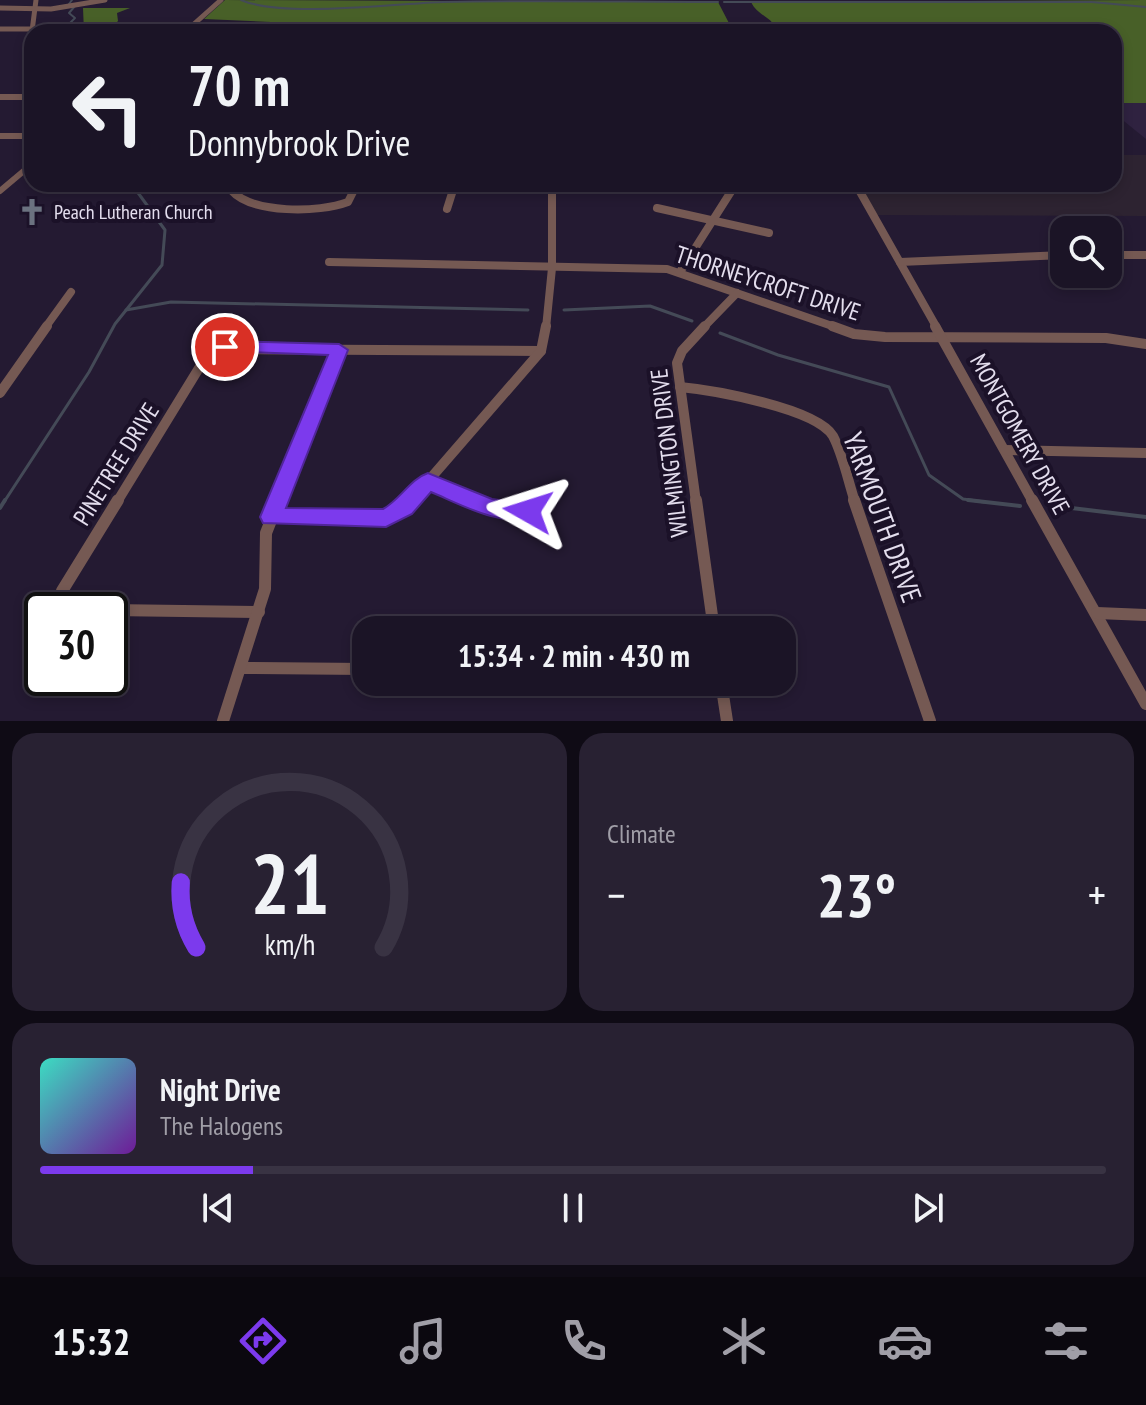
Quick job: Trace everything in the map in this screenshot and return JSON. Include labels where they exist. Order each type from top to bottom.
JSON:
[{"type":"street","points":[[34,24],[36,0]]},
{"type":"street","points":[[0,8],[35,9],[105,0]]},
{"type":"street","points":[[194,24],[221,0]]},
{"type":"street","points":[[0,29],[24,29]]},
{"type":"street","points":[[0,97],[24,97]]},
{"type":"street","points":[[0,136],[24,136]]},
{"type":"street","points":[[0,191],[24,171]]},
{"type":"street","points":[[233,192],[240,200],[254,205],[345,205],[352,192]]},
{"type":"street","points":[[447,209],[452,192]]},
{"type":"street","points":[[271,517],[386,518],[404,508],[428,482],[541,351],[545,338],[550,266],[552,192]]},
{"type":"street","points":[[680,272],[731,192]]},
{"type":"street","name":"MONTGOMERY DRIVE","points":[[861,192],[1146,704]]},
{"type":"street","points":[[657,208],[769,233]]},
{"type":"street","points":[[900,262],[955,263],[1016,255],[1050,255]]},
{"type":"street","points":[[1122,255],[1146,255]]},
{"type":"street","name":"THORNEYCROFT DRIVE","points":[[329,262],[640,267],[680,272],[854,334],[1106,338],[1146,344]]},
{"type":"street","points":[[0,393],[71,292]]},
{"type":"street","name":"WILMINGTON DRIVE","points":[[712,616],[677,363],[682,351],[737,293]]},
{"type":"street","name":"PINETREE DRIVE","points":[[62,592],[207,355],[214,349],[339,350]]},
{"type":"street","points":[[223,721],[265,589],[263,547],[271,517],[339,350],[541,351]]},
{"type":"street","name":"YARMOUTH DRIVE","points":[[680,387],[747,398],[812,421],[832,434],[930,721]]},
{"type":"street","points":[[1005,450],[1146,453]]},
{"type":"street","points":[[428,482],[490,508],[528,511]]},
{"type":"street","points":[[128,610],[259,612]]},
{"type":"street","points":[[1097,613],[1146,615]]},
{"type":"street","points":[[242,668],[352,669]]},
{"type":"street","points":[[723,696],[727,721]]},
{"type":"shaded area","points":[[1122,103],[1146,103],[1146,139],[1122,120]]},
{"type":"shaded area","points":[[1122,155],[1146,155],[1146,216],[877,215],[864,192],[1122,192]]},
{"type":"green space","points":[[225,0],[718,2],[729,24],[316,24],[204,19]]},
{"type":"green space","points":[[1146,0],[1146,103],[1122,103],[1122,24],[773,24],[751,2]]},
{"type":"green space","points":[[83,8],[130,8],[117,13],[118,21],[115,24],[84,24]]},
{"type":"waterway","points":[[69,4],[72,0]]},
{"type":"waterway","points":[[241,0],[260,5],[310,9],[442,2],[718,2]]},
{"type":"waterway","points":[[724,2],[1092,2],[1146,7]]},
{"type":"waterway","points":[[70,24],[75,18],[69,13],[75,6]]},
{"type":"waterway","points":[[126,310],[162,265],[165,230],[137,192]]},
{"type":"waterway","points":[[126,310],[171,302],[528,310]]},
{"type":"waterway","points":[[564,310],[650,306],[692,321]]},
{"type":"waterway","points":[[4,502],[126,310]]},
{"type":"waterway","points":[[720,333],[778,355],[889,387],[929,475],[963,499],[978,501]]},
{"type":"waterway","points":[[0,508],[5,500]]},
{"type":"waterway","points":[[968,500],[978,501]]},
{"type":"waterway","points":[[978,501],[1020,506]]},
{"type":"waterway","points":[[978,501],[984,502]]},
{"type":"waterway","points":[[1055,506],[1146,517]]},
{"type":"place","name":"Peach Lutheran Church","points":[[32,212]]},
{"type":"route","points":[[225,347],[339,350],[271,517],[386,518],[404,508],[428,482],[490,508],[528,511]]}]
